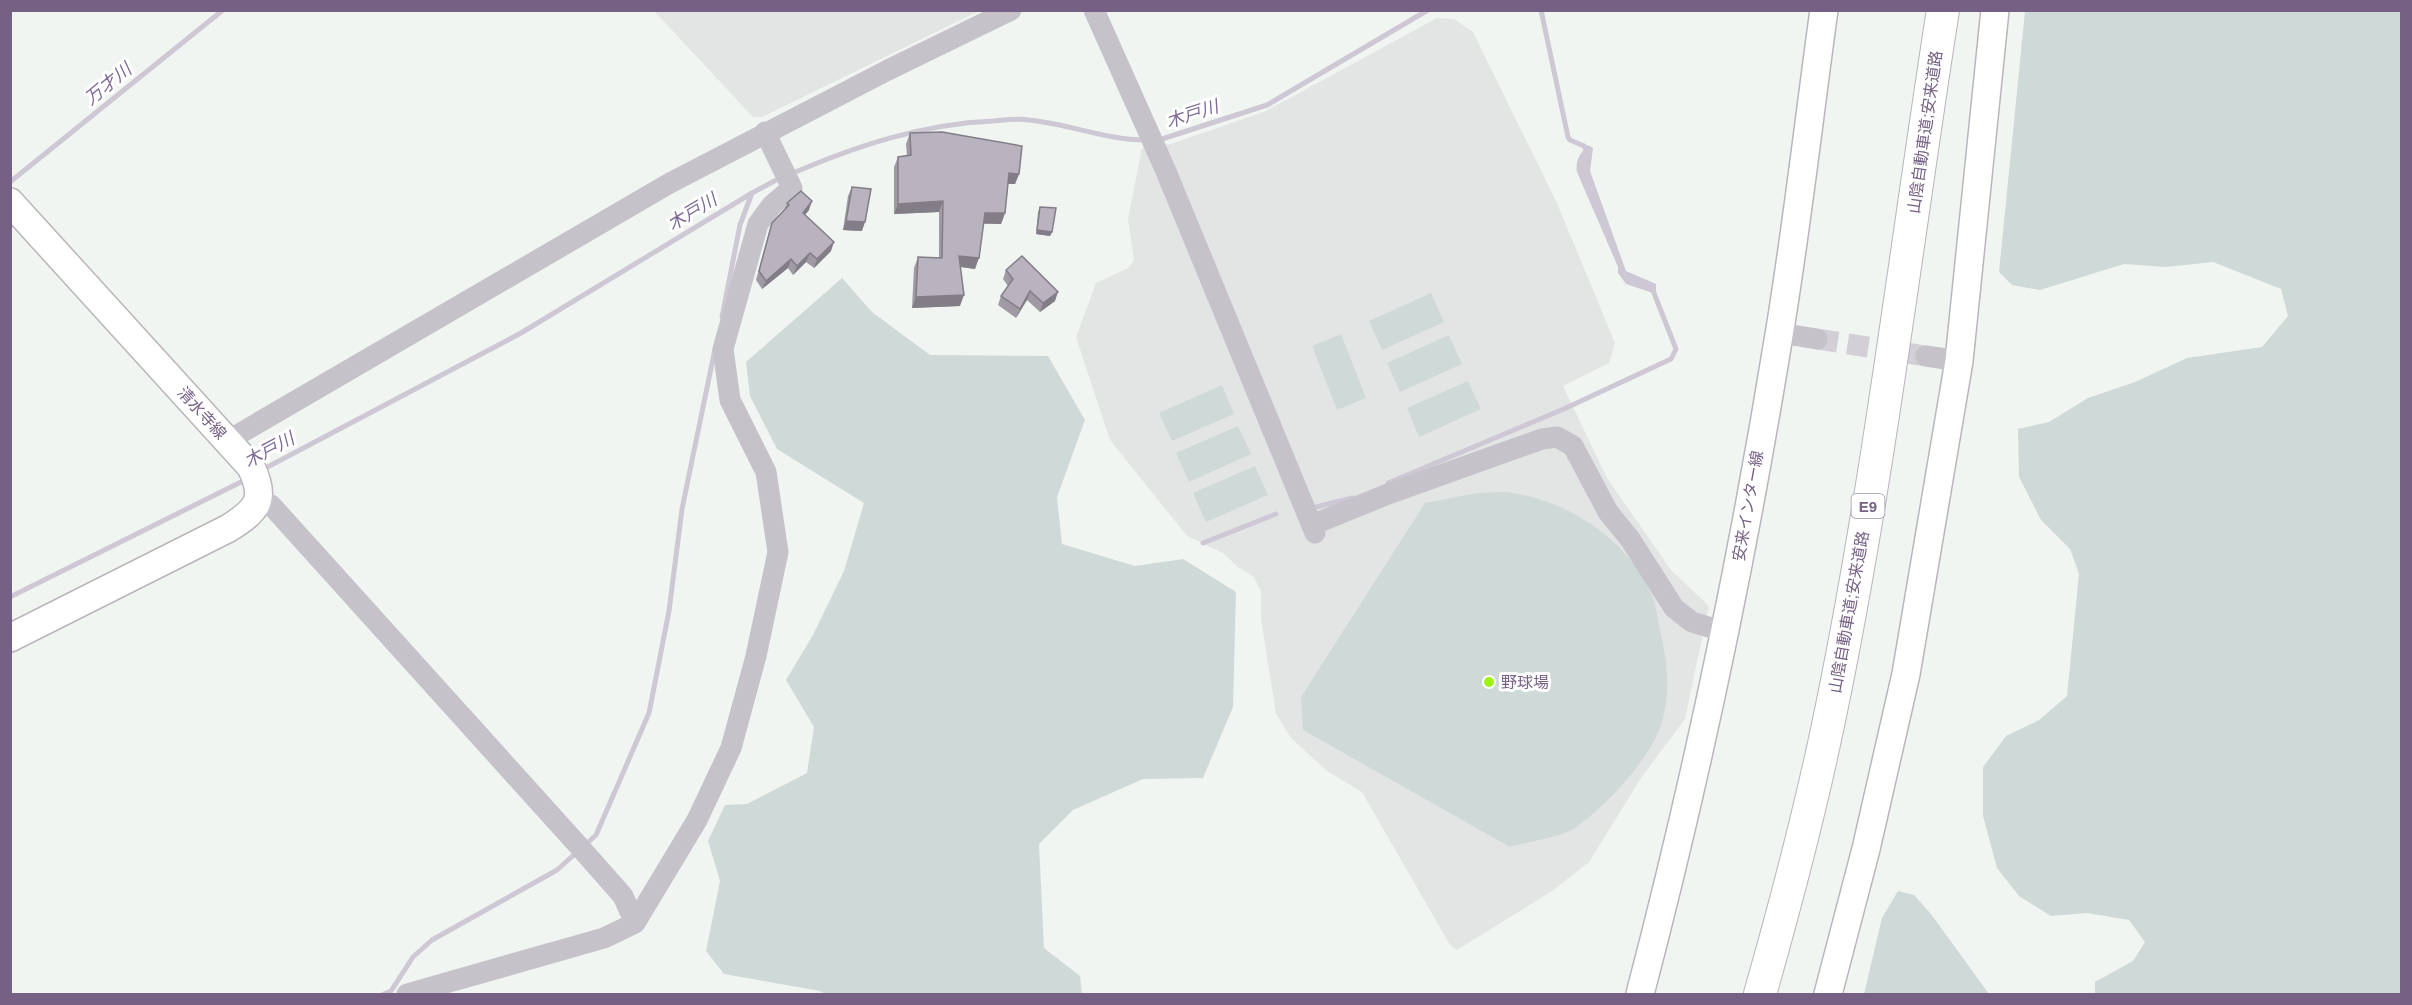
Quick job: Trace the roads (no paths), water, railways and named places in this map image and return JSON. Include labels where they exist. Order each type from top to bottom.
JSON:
[{"type":"highway","name":"山陰自動車道;安来道路","points":[[1750,994],[1797,811],[1837,619],[1887,324],[1932,10]]},
{"type":"highway","name":"山陰自動車道;安来道路","points":[[1760,994],[1794,871],[1834,697],[1894,348],[1943,10]]},
{"type":"main road","name":"安来インター線","points":[[1640,994],[1681,837],[1725,632],[1780,333],[1824,10]]},
{"type":"main road","points":[[1828,994],[1866,849],[1906,674],[1959,361],[1995,10]]},
{"type":"main road","name":"清水寺線","points":[[10,201],[227,441],[255,482]]},
{"type":"main road","points":[[10,638],[229,528],[250,513],[255,482]]},
{"type":"street","points":[[227,441],[660,189],[765,132],[1011,10]]},
{"type":"street","points":[[1094,10],[1165,169],[1314,529],[1388,494],[1542,439],[1557,437],[1568,442],[1576,450],[1608,512],[1630,539],[1674,608],[1692,622],[1725,632]]},
{"type":"street","points":[[407,994],[604,938],[635,923],[697,820],[731,748],[756,656],[778,552],[766,472],[730,400],[723,349],[754,233],[764,214],[792,188],[765,132]]},
{"type":"street","points":[[1780,333],[1817,339]]},
{"type":"street","points":[[1926,356],[1959,361]]},
{"type":"street","points":[[255,482],[271,505],[623,896],[635,923]]},
{"type":"waterway","name":"万才川","points":[[10,182],[223,10]]},
{"type":"waterway","name":"木戸川","points":[[1159,140],[1267,105],[1428,10]]},
{"type":"waterway","points":[[1541,10],[1568,137],[1584,146],[1588,152]]},
{"type":"waterway","name":"木戸川","points":[[791,174],[840,154],[890,138],[967,123],[1025,119],[1116,137],[1146,140]]},
{"type":"waterway","name":"木戸川","points":[[260,471],[521,333],[782,177]]},
{"type":"waterway","points":[[722,317],[740,225],[752,193]]},
{"type":"waterway","points":[[1388,483],[1566,408],[1671,359],[1676,349],[1652,288]]},
{"type":"waterway","points":[[584,846],[596,835],[649,713],[669,611],[682,509],[715,349]]},
{"type":"waterway","name":"木戸川","points":[[10,597],[247,479]]},
{"type":"waterway","points":[[1316,507],[1352,498]]},
{"type":"waterway","points":[[1203,543],[1276,514]]},
{"type":"waterway","points":[[384,994],[391,991],[413,957],[432,940],[557,870],[577,852]]},
{"type":"tunnel","points":[[1817,339],[1926,356]]},
{"type":"place","name":"野球場","points":[[1489,682]]}]
